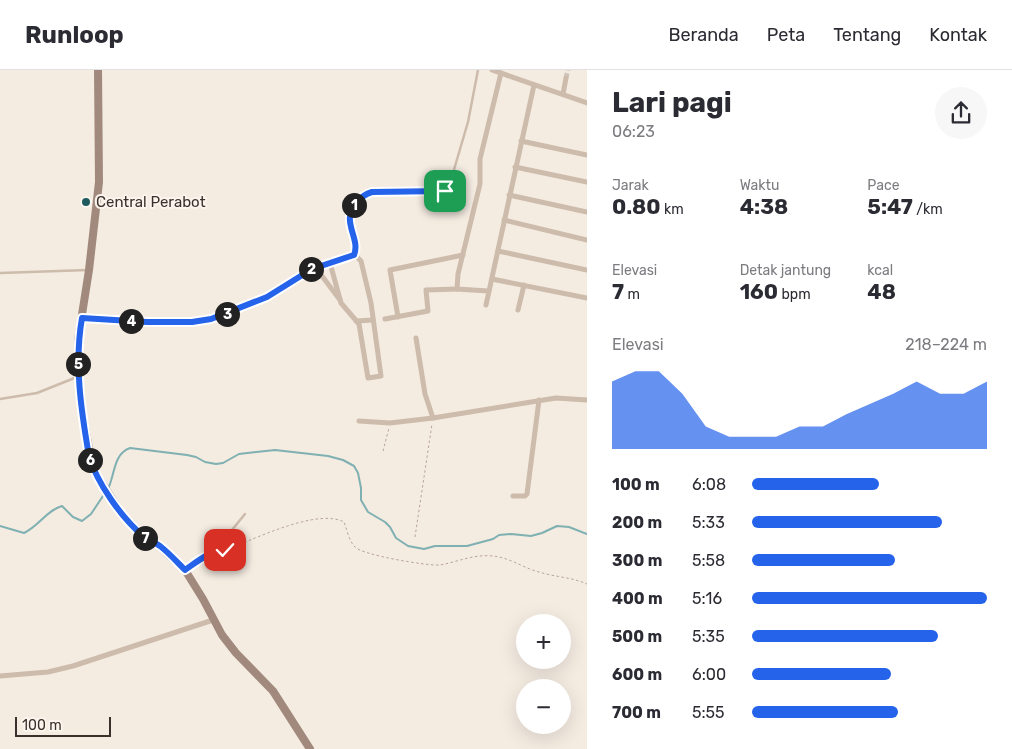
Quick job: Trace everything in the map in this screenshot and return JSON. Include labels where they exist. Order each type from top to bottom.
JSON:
[{"type":"street","points":[[98,70],[99,182],[89,270],[78,340],[79,376],[89,456],[99,480],[121,513],[144,537],[160,547],[185,570],[222,635],[236,653],[273,691],[310,749]]},
{"type":"street","points":[[492,70],[587,103]]},
{"type":"street","points":[[457,289],[458,274],[480,184],[480,159],[501,73]]},
{"type":"street","points":[[563,94],[566,78]]},
{"type":"street","points":[[486,305],[534,85]]},
{"type":"street","points":[[522,141],[587,155]]},
{"type":"street","points":[[515,167],[587,182]]},
{"type":"street","points":[[509,196],[587,212]]},
{"type":"street","points":[[504,220],[587,240]]},
{"type":"street","points":[[498,251],[587,270]]},
{"type":"street","points":[[322,276],[359,324],[368,378],[381,376],[373,320],[361,261],[354,254]]},
{"type":"street","points":[[398,317],[390,270],[463,256]]},
{"type":"street","points":[[330,263],[342,302]]},
{"type":"street","points":[[492,279],[587,298]]},
{"type":"street","points":[[518,310],[524,285]]},
{"type":"street","points":[[385,319],[428,311],[426,290],[488,291]]},
{"type":"street","points":[[356,321],[373,320]]},
{"type":"street","points":[[416,338],[425,394],[432,418]]},
{"type":"street","points":[[359,421],[390,423],[556,398],[587,400]]},
{"type":"street","points":[[513,496],[524,496],[527,494],[539,400]]},
{"type":"street","points":[[0,676],[48,672],[73,666],[213,620]]},
{"type":"lane","points":[[82,318],[147,322],[192,322],[211,319],[267,297],[307,271],[350,258],[355,250],[349,220],[354,205],[363,196],[372,192],[442,192],[448,190],[468,122],[478,70]]},
{"type":"lane","points":[[0,273],[89,270]]},
{"type":"lane","points":[[0,399],[37,393],[79,376]]},
{"type":"lane","points":[[214,552],[245,514]]},
{"type":"path","points":[[415,537],[432,418]]},
{"type":"path","points":[[383,451],[390,423]]},
{"type":"path","points":[[185,570],[214,552],[225,550],[306,521],[329,518],[344,522],[355,547],[364,552],[383,557],[426,565],[438,565],[478,556],[494,556],[539,572],[587,584]]},
{"type":"waterway","points":[[108,489],[117,460],[124,451],[130,448],[187,455],[216,464],[223,463],[239,454],[275,450],[328,456],[343,460],[354,466],[358,473],[361,500],[368,512],[385,522],[396,538],[408,546],[424,549],[435,546],[467,546],[493,539],[499,535],[531,536],[557,526],[569,527],[587,534]]},
{"type":"waterway","points":[[0,526],[24,533],[52,511],[62,506],[73,517],[82,521],[91,514],[105,493]]},
{"type":"tunnel","points":[[566,78],[568,70]]},
{"type":"place","name":"Central Perabot","points":[[86,202]]},
{"type":"route","points":[[225,550],[205,556],[185,570],[160,547],[144,537],[121,513],[99,480],[89,456],[83,417],[78,369],[78,340],[82,318],[147,322],[192,322],[226,314],[267,297],[307,271],[350,258],[354,255],[355,250],[349,220],[354,205],[368,193],[445,191]]}]
